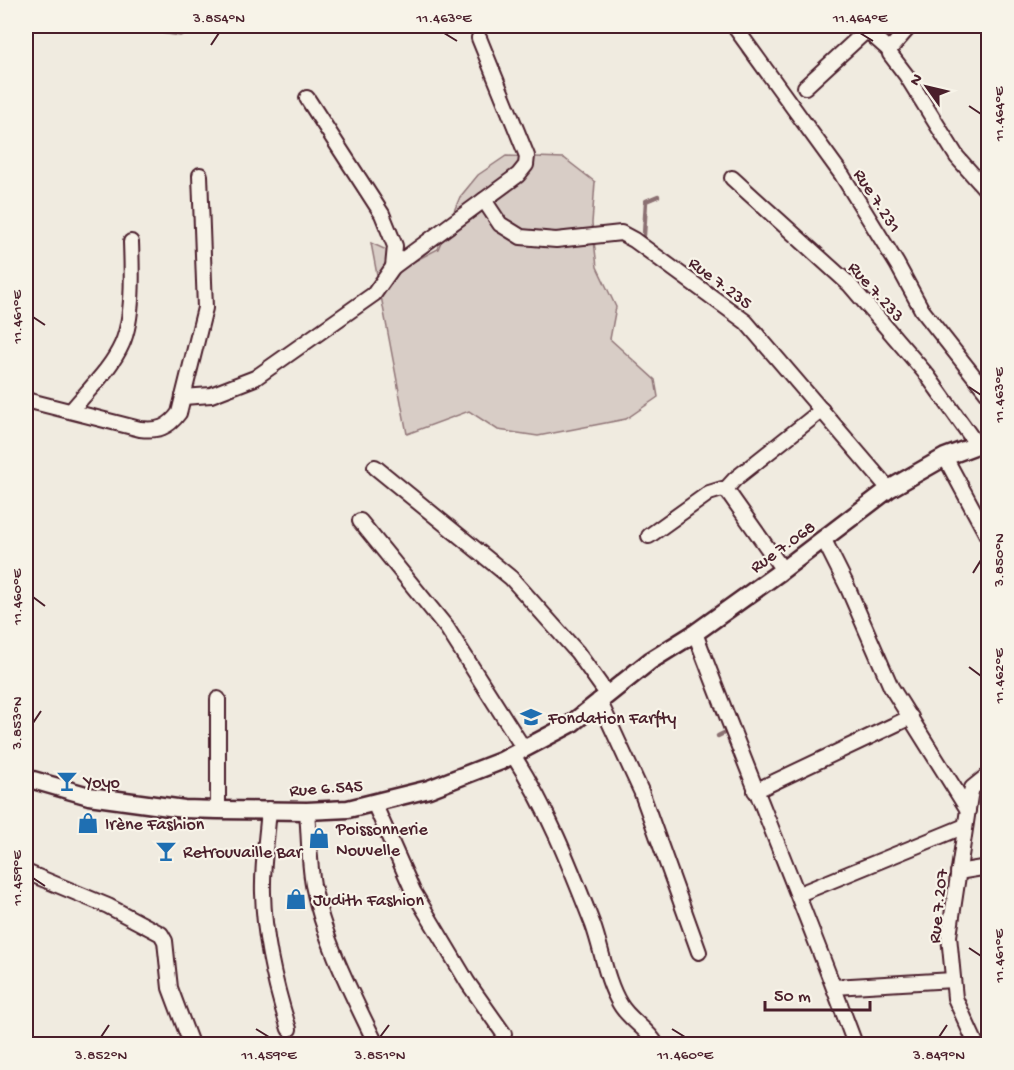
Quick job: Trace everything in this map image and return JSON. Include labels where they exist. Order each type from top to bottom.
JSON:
[{"type":"street","name":"Rue 7.231","points":[[734,26],[842,175],[897,264],[922,310],[988,394]]},
{"type":"street","points":[[889,50],[910,26]]},
{"type":"street","points":[[805,87],[864,28],[889,50],[957,157],[988,192]]},
{"type":"street","points":[[183,397],[211,395],[255,378],[374,294],[393,267],[519,175],[526,165],[527,156],[479,38]]},
{"type":"street","points":[[307,98],[382,214],[395,246],[393,267]]},
{"type":"street","points":[[26,400],[153,431],[172,423],[179,413],[205,308],[200,175]]},
{"type":"street","name":"Rue 7.233","points":[[732,178],[849,284],[983,445]]},
{"type":"street","name":"Rue 7.235","points":[[484,200],[500,224],[520,237],[556,240],[621,233],[634,240],[746,322],[889,489]]},
{"type":"street","points":[[71,411],[108,366],[123,342],[130,293],[131,242]]},
{"type":"street","points":[[649,536],[709,493],[725,490],[744,471],[822,410]]},
{"type":"street","name":"Rue 7.068","points":[[603,697],[650,660],[695,633],[783,570],[889,489],[945,457],[983,445]]},
{"type":"street","points":[[945,457],[988,537]]},
{"type":"street","points":[[375,467],[511,578],[577,652],[603,697],[641,791],[699,952]]},
{"type":"street","points":[[725,490],[783,570]]},
{"type":"street","points":[[360,521],[447,628],[519,752],[563,847],[619,1003],[637,1026],[652,1037],[656,1044]]},
{"type":"street","points":[[824,540],[847,586],[891,687],[968,810]]},
{"type":"street","points":[[695,633],[755,791],[799,894],[855,1044]]},
{"type":"street","name":"Rue 6.545","points":[[26,778],[89,796],[184,809],[307,811],[348,809],[429,789],[519,752],[571,724],[603,697]]},
{"type":"street","points":[[218,699],[218,810]]},
{"type":"street","points":[[755,791],[911,717]]},
{"type":"street","name":"Rue 7.207","points":[[976,1044],[955,998],[949,936],[972,788],[988,775]]},
{"type":"street","points":[[374,803],[413,891],[458,967],[504,1034]]},
{"type":"street","points":[[269,809],[263,880],[265,925],[279,996],[289,1029]]},
{"type":"street","points":[[307,811],[313,885],[322,916],[341,969],[376,1044]]},
{"type":"street","points":[[799,894],[965,826]]},
{"type":"street","points":[[958,872],[988,867]]},
{"type":"street","points":[[26,872],[108,906],[161,934],[165,941],[170,988],[191,1044]]},
{"type":"street","points":[[834,987],[952,980]]},
{"type":"shaded area","points":[[114,26],[206,26],[180,36]]},
{"type":"shaded area","points":[[506,156],[564,158],[595,182],[592,223],[597,267],[616,307],[610,339],[655,380],[658,397],[626,419],[538,436],[498,430],[469,411],[407,434],[371,243],[413,262],[438,249],[460,197],[478,175]]},
{"type":"waterway","points":[[644,235],[646,201],[658,196]]},
{"type":"waterway","points":[[718,736],[726,732]]},
{"type":"place","name":"Fondation Farfty","points":[[531,717]]},
{"type":"place","name":"Yoyo","points":[[67,781]]},
{"type":"place","name":"Irène Fashion","points":[[88,823]]},
{"type":"place","name":"Poissonnerie Nouvelle","points":[[319,838]]},
{"type":"place","name":"Retrouvaille Bar","points":[[166,851]]},
{"type":"place","name":"Judith Fashion","points":[[296,899]]}]
